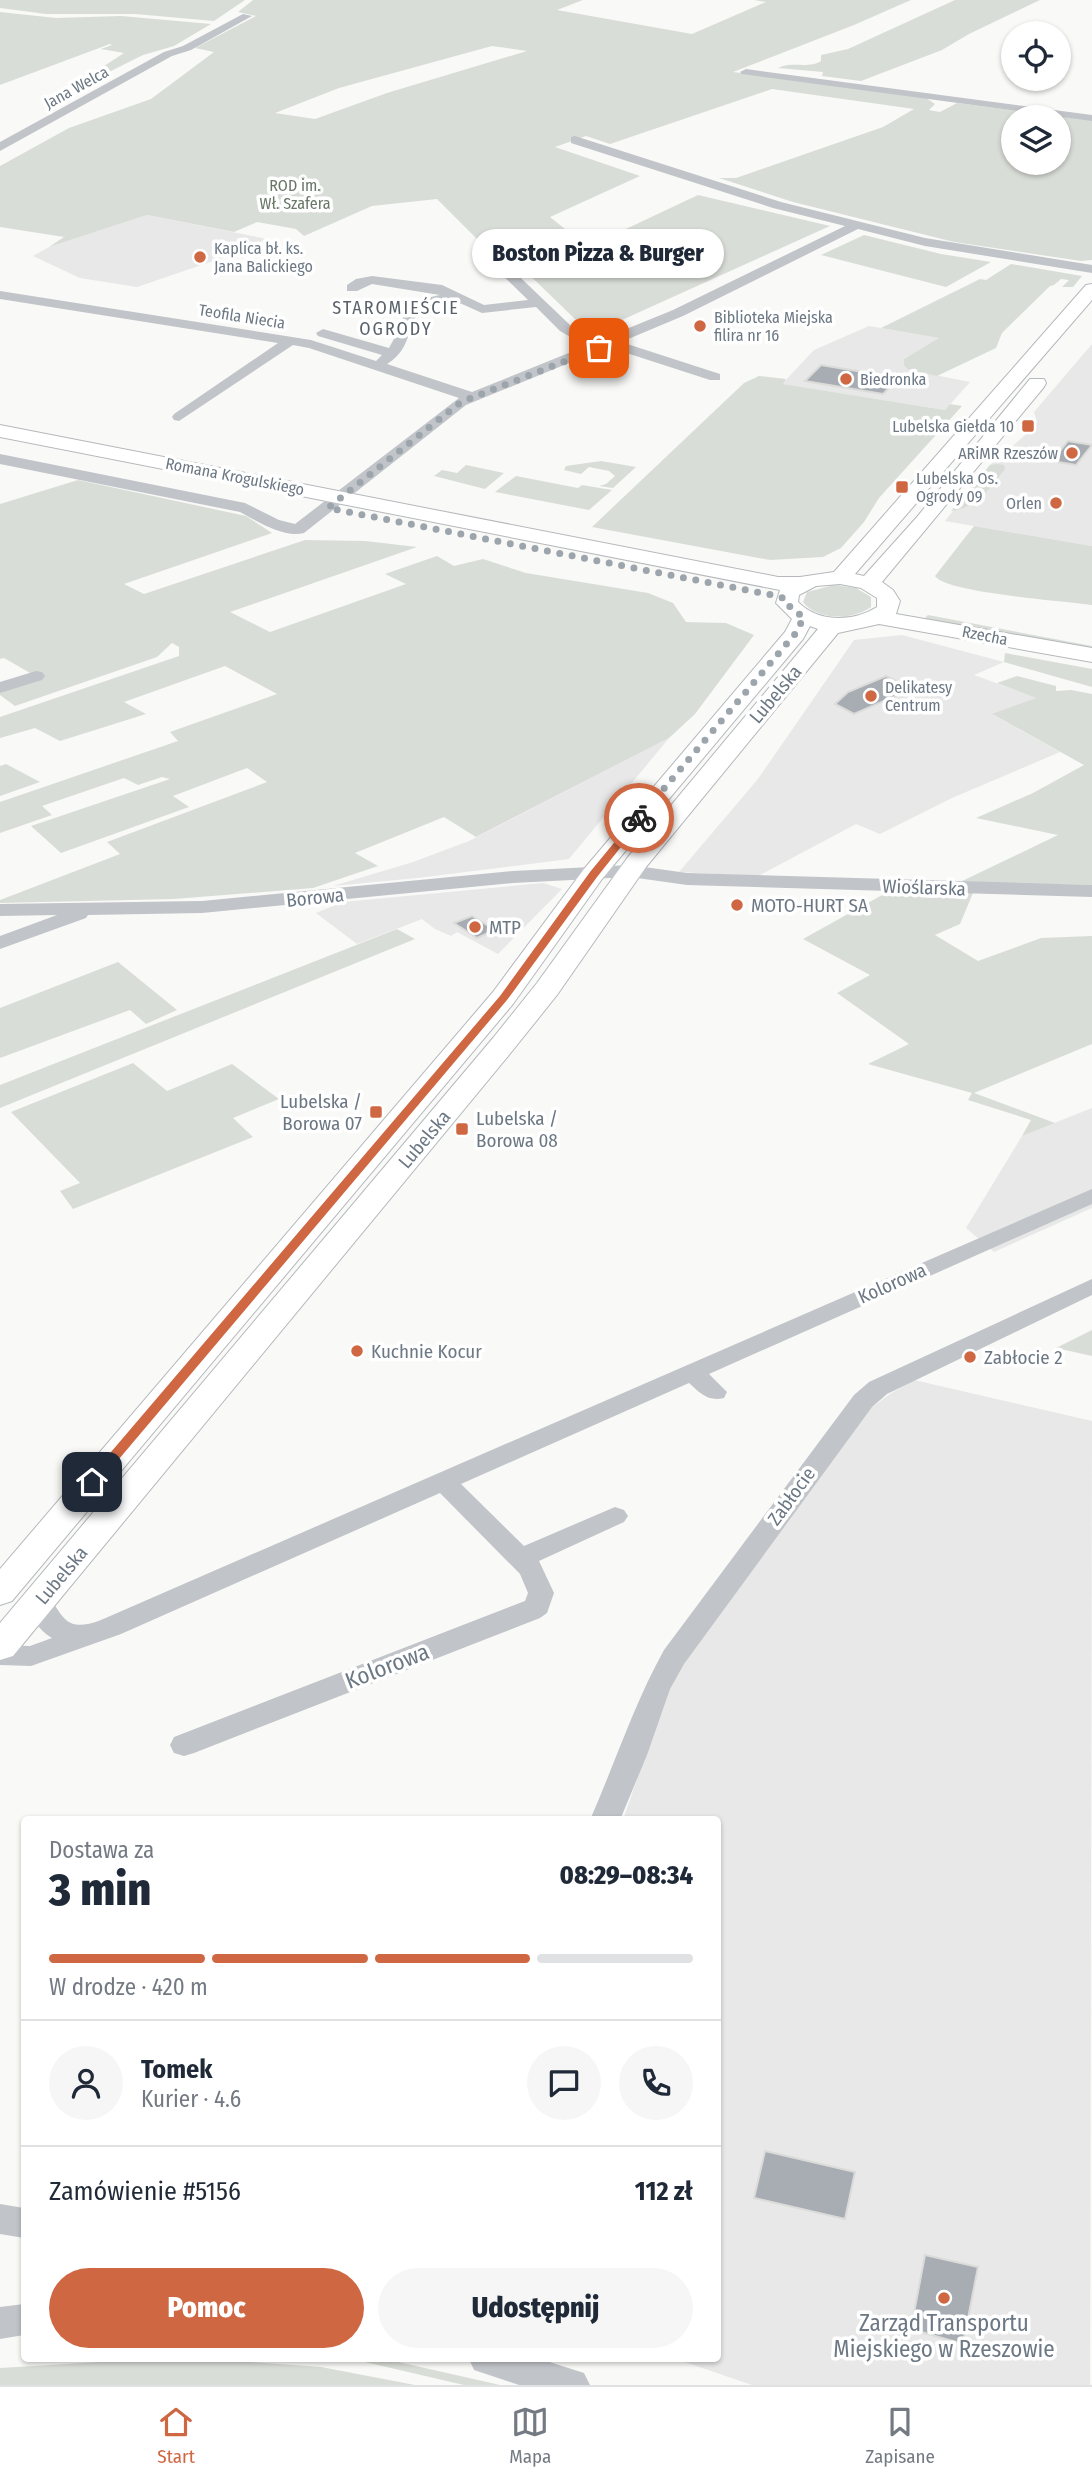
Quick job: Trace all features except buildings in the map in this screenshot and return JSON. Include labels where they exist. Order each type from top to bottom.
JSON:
[{"type":"main road","points":[[839,578],[1092,289]]},
{"type":"main road","points":[[1072,342],[1092,318]]},
{"type":"main road","points":[[793,591],[791,609],[804,617],[837,624],[864,621],[884,609],[885,593],[870,584],[876,572],[924,521],[1054,363]]},
{"type":"main road","name":"Romana Krogulskiego","points":[[0,430],[335,502]]},
{"type":"main road","name":"Romana Krogulskiego","points":[[0,443],[778,583],[793,591],[839,578],[870,584]]},
{"type":"main road","name":"Rzecha","points":[[884,609],[1092,642]]},
{"type":"main road","name":"Rzecha","points":[[884,609],[1092,655]]},
{"type":"main road","name":"Lubelska","points":[[0,1592],[503,998],[593,874],[795,634],[804,617]]},
{"type":"main road","name":"Lubelska","points":[[0,1647],[547,989],[630,871],[800,663],[830,628],[837,624]]},
{"type":"main road","points":[[227,1323],[249,1321],[258,1325],[260,1336]]},
{"type":"street","name":"Jana Welca","points":[[0,147],[168,54],[234,14]]},
{"type":"street","name":"Jana Welca","points":[[168,54],[187,48],[247,16]]},
{"type":"street","points":[[746,72],[1092,118]]},
{"type":"street","points":[[575,140],[778,205],[856,225],[964,250],[1092,269]]},
{"type":"street","points":[[0,458],[245,508],[273,523],[299,530],[460,403],[678,313],[856,225]]},
{"type":"street","points":[[496,262],[565,328],[605,345],[715,377]]},
{"type":"street","points":[[352,288],[360,282],[372,280],[436,288],[456,296],[470,306],[482,309],[538,303]]},
{"type":"street","name":"Teofila Niecia","points":[[0,295],[324,348],[472,397]]},
{"type":"street","points":[[373,365],[393,354],[414,307],[424,302],[456,296]]},
{"type":"street","points":[[216,316],[332,334],[393,354]]},
{"type":"street","points":[[179,417],[290,341]]},
{"type":"street","points":[[0,688],[36,676]]},
{"type":"street","name":"Borowa","points":[[0,909],[202,907],[513,877],[630,871]]},
{"type":"street","name":"Wioślarska","points":[[630,871],[700,880],[1092,891]]},
{"type":"street","points":[[0,943],[72,918],[86,909]]},
{"type":"street","name":"Kolorowa","points":[[0,1656],[31,1656],[91,1635],[693,1374],[1092,1196]]},
{"type":"street","name":"Zabłocie","points":[[607,1816],[633,1755],[656,1689],[674,1657],[850,1415],[878,1388],[1092,1286]]},
{"type":"street","points":[[693,1374],[715,1392]]},
{"type":"street","name":"Kolorowa","points":[[184,1745],[537,1606],[541,1593],[531,1569],[444,1482]]},
{"type":"street","points":[[520,1558],[615,1516]]},
{"type":"street","points":[[38,1602],[43,1618],[54,1628],[71,1636],[91,1635]]},
{"type":"street","points":[[0,2219],[21,2222]]},
{"type":"street","points":[[0,2323],[21,2320]]},
{"type":"street","points":[[496,2362],[572,2385]]},
{"type":"shaded area","points":[[147,215],[267,239],[219,259],[137,287],[80,278],[33,256],[49,247]]},
{"type":"shaded area","points":[[869,326],[940,338],[904,359],[904,366],[909,370],[970,382],[945,410],[782,384],[814,350]]},
{"type":"shaded area","points":[[1092,344],[1092,546],[945,521],[990,465],[1030,431],[1037,422],[1034,412]]},
{"type":"shaded area","points":[[902,635],[1004,662],[974,675],[1037,698],[993,715],[1060,752],[952,798],[880,834],[856,824],[758,876],[679,872],[758,779],[854,640]]},
{"type":"shaded area","points":[[669,738],[569,859],[333,886],[413,862],[469,841]]},
{"type":"shaded area","points":[[543,883],[562,889],[498,954],[457,932],[451,936],[435,929],[422,919],[357,944],[316,913],[343,902]]},
{"type":"shaded area","points":[[1092,1108],[1092,1208],[994,1252],[966,1228],[1022,1136]]},
{"type":"shaded area","points":[[914,1380],[1092,1421],[1090,2385],[752,2385],[685,2362],[721,2362],[721,1816],[624,1816],[669,1686],[860,1416]]},
{"type":"green space","points":[[0,0],[245,0],[214,21],[135,14],[46,14],[0,8]]},
{"type":"green space","name":"ROD im. Wł. Szafera","points":[[253,0],[583,0],[557,10],[692,34],[766,2],[754,0],[911,0],[733,72],[926,98],[935,104],[929,110],[940,112],[957,103],[1001,109],[1001,175],[1071,175],[1071,117],[1092,120],[1092,260],[1081,261],[954,242],[793,202],[719,178],[736,178],[883,127],[914,109],[772,89],[610,144],[586,136],[555,147],[640,176],[550,217],[565,229],[554,237],[483,245],[437,199],[372,206],[304,236],[296,229],[257,222],[234,232],[147,215],[49,247],[64,237],[0,227],[0,166],[69,128],[151,99],[214,52],[195,48],[256,16],[238,12]],"holes":[[[492,46],[527,51],[387,93],[315,119],[275,113],[339,88]]]},
{"type":"green space","points":[[955,0],[1040,0],[942,50],[861,81],[822,76],[823,72],[778,68],[816,63],[821,61],[821,55],[848,49]]},
{"type":"green space","points":[[0,12],[56,18],[121,16],[211,24],[174,46],[143,55],[51,101],[124,53],[101,49],[112,45],[110,44],[0,85]]},
{"type":"green space","points":[[698,195],[830,226],[602,329],[577,321],[514,260],[484,263],[481,260],[521,247],[602,243],[611,236]]},
{"type":"green space","points":[[864,235],[941,254],[991,262],[946,287],[821,255]]},
{"type":"green space","points":[[1011,264],[1082,276],[1073,287],[1062,287],[1069,280],[1061,279],[1050,286],[1002,333],[996,348],[937,376],[909,370],[904,366],[904,359],[939,338],[881,328],[980,279],[986,280]]},
{"type":"green space","points":[[759,376],[786,379],[783,384],[945,410],[950,404],[962,406],[879,498],[864,522],[841,548],[823,557],[770,560],[592,527],[744,383]]},
{"type":"green space","points":[[601,461],[636,467],[613,488],[599,486],[615,476],[609,471],[589,467],[581,474],[564,470],[566,466]]},
{"type":"green space","points":[[466,465],[504,473],[485,489],[434,476],[442,470],[457,473]]},
{"type":"green space","points":[[990,465],[1004,465],[1005,469],[982,496],[969,506],[951,511]]},
{"type":"green space","points":[[516,476],[578,488],[582,485],[612,490],[589,510],[495,492]]},
{"type":"green space","points":[[78,480],[246,516],[272,533],[124,584],[144,594],[305,540],[365,541],[417,547],[230,612],[270,632],[406,584],[385,574],[437,556],[454,566],[483,559],[526,573],[648,593],[673,603],[686,622],[726,623],[754,635],[695,714],[669,738],[476,837],[444,817],[355,853],[378,866],[313,888],[174,899],[0,903],[0,900],[120,854],[107,842],[267,782],[247,768],[173,796],[189,807],[61,853],[31,826],[170,779],[162,777],[138,785],[124,778],[42,806],[52,815],[0,833],[0,802],[178,741],[170,732],[277,694],[225,666],[124,702],[146,714],[60,741],[35,728],[0,738],[0,717],[179,656],[179,647],[172,643],[157,657],[15,706],[0,695],[0,691],[39,678],[4,658],[0,659],[0,504]]},
{"type":"green space","points":[[974,526],[1092,546],[1092,605],[982,592],[944,582],[935,576]]},
{"type":"green space","points":[[834,585],[856,588],[871,597],[871,607],[855,614],[836,616],[817,613],[803,602],[807,592]]},
{"type":"green space","points":[[928,615],[1092,646],[1092,651],[924,619]]},
{"type":"green space","points":[[1005,653],[1092,669],[1092,687],[1004,662]]},
{"type":"green space","points":[[1017,676],[1056,686],[1056,691],[1071,690],[1092,694],[1092,885],[958,883],[1058,835],[976,818],[1033,793],[1084,765],[992,714],[1036,698],[997,683]]},
{"type":"green space","points":[[6,764],[40,782],[0,796],[0,766]]},
{"type":"green space","points":[[893,889],[973,893],[960,924],[935,935],[978,961],[1041,938],[1092,936],[1092,1044],[974,1093],[1055,1123],[1022,1136],[1031,1120],[968,1100],[972,1093],[868,1064],[909,1044],[837,993],[870,975],[803,939]]},
{"type":"green space","points":[[397,929],[415,939],[0,1108],[0,1085]]},
{"type":"green space","points":[[118,962],[177,1010],[146,1024],[130,1010],[0,1058],[0,1008]]},
{"type":"green space","points":[[133,1063],[167,1091],[232,1064],[279,1099],[233,1118],[253,1137],[73,1209],[60,1191],[80,1183],[11,1112]]},
{"type":"green space","points":[[1092,1330],[1092,1356],[1056,1348]]},
{"type":"green space","points":[[99,2362],[250,2362],[321,2367],[415,2385],[0,2385],[0,2368]]},
{"type":"green space","points":[[365,2362],[398,2362],[500,2385],[464,2385]]},
{"type":"way so far","points":[[599,348],[461,402],[328,508],[786,599],[791,609],[804,617],[795,634],[639,818]]},
{"type":"place","name":"Kaplica bł. ks. Jana Balickiego","points":[[200,257]]},
{"type":"place","name":"Biblioteka Miejska filira nr 16","points":[[700,326]]},
{"type":"place","name":"Boston Pizza & Burger","points":[[599,348]]},
{"type":"place","name":"Biedronka","points":[[846,379]]},
{"type":"place","name":"Lubelska Giełda 10","points":[[1028,426]]},
{"type":"place","name":"ARiMR Rzeszów","points":[[1072,453]]},
{"type":"place","name":"Lubelska Os. Ogrody 09","points":[[902,487]]},
{"type":"place","name":"Orlen","points":[[1056,503]]},
{"type":"place","name":"Delikatesy Centrum","points":[[871,696]]},
{"type":"place","name":"MOTO-HURT SA","points":[[737,905]]},
{"type":"place","name":"MTP","points":[[475,927]]},
{"type":"place","name":"Lubelska / Borowa 07","points":[[376,1112]]},
{"type":"place","name":"Lubelska / Borowa 08","points":[[462,1129]]},
{"type":"place","name":"Kuchnie Kocur","points":[[357,1351]]},
{"type":"place","name":"Zabłocie 2","points":[[970,1357]]},
{"type":"place","name":"Zarząd Transportu Miejskiego w Rzeszowie","points":[[944,2298]]},
{"type":"district","name":"STAROMIEŚCIE OGRODY","points":[[396,318]]},
{"type":"route","points":[[92,1482],[503,998],[593,874],[639,818]]}]
